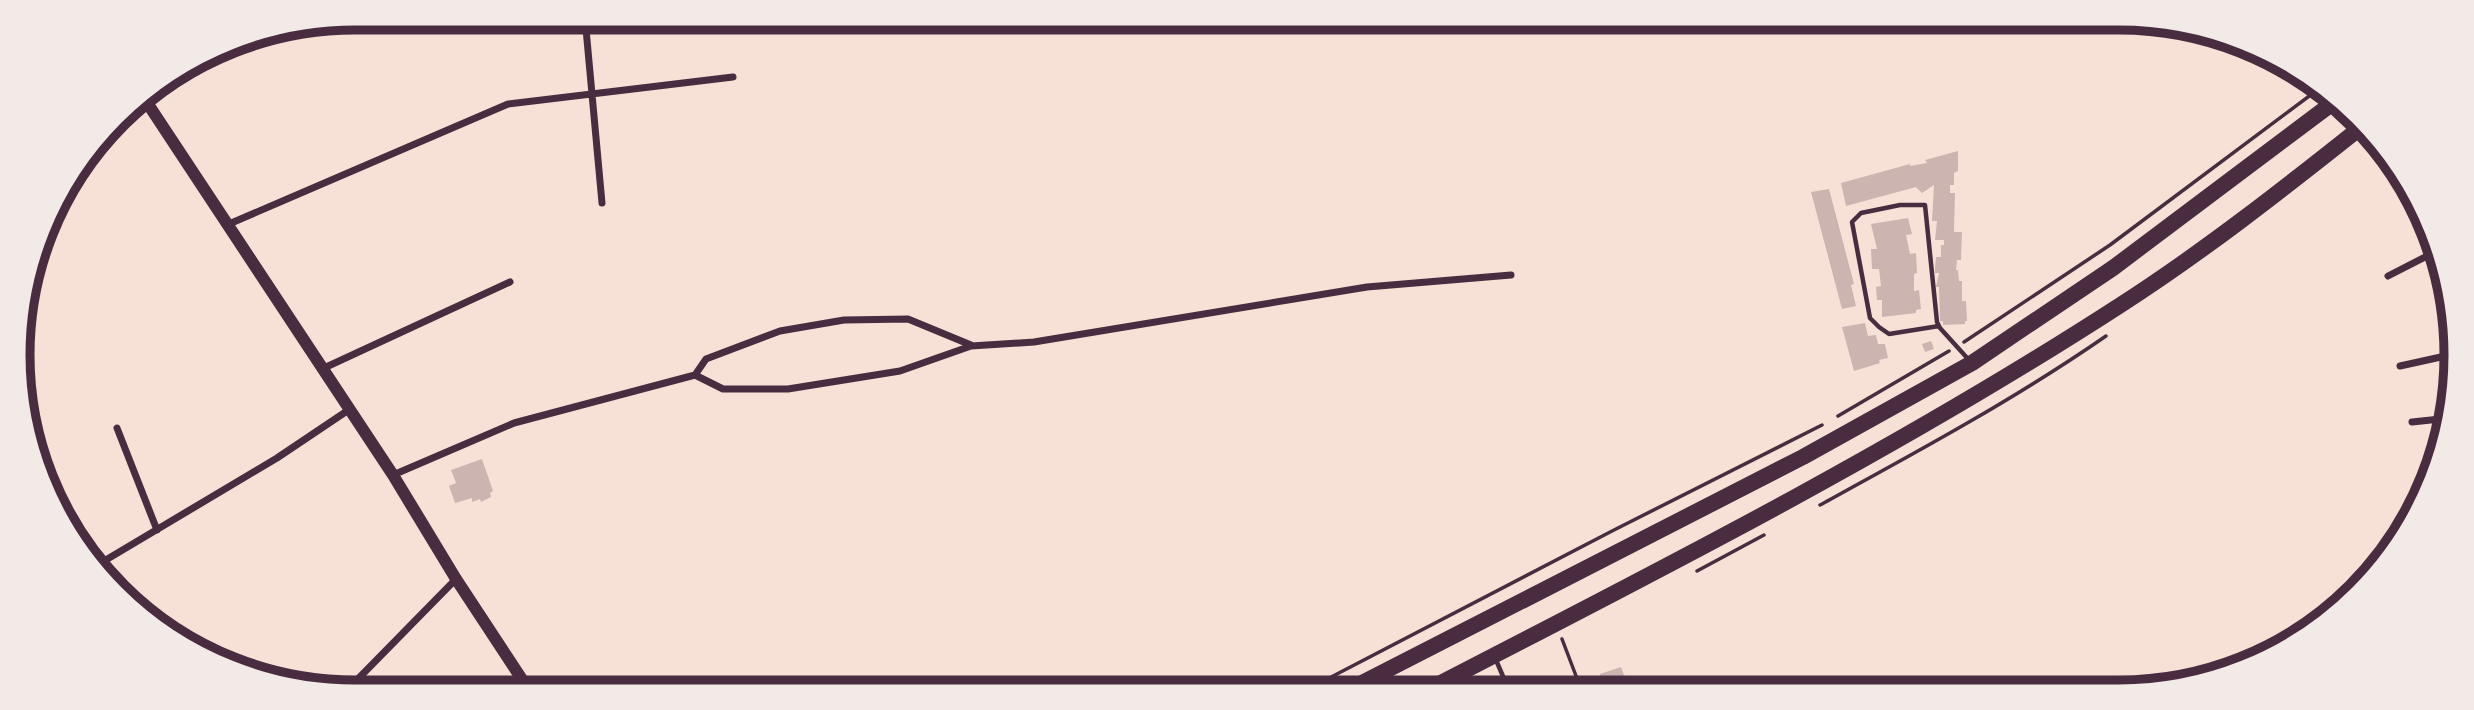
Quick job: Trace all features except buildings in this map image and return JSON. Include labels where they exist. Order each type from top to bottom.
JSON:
[{"type":"main road","points":[[1368,680],[1803,457],[1972,363],[2113,268],[2328,106]]},
{"type":"main road","points":[[1447,680],[1755,520],[1984,389],[2120,305],[2280,192],[2355,132]]},
{"type":"main road","points":[[1803,457],[1818,484]]},
{"type":"street","points":[[586,30],[602,203]]},
{"type":"street","points":[[229,224],[508,104],[733,77]]},
{"type":"street","points":[[148,104],[324,368],[522,680]]},
{"type":"street","points":[[2388,276],[2429,255]]},
{"type":"street","points":[[393,475],[513,423],[695,375],[723,388],[788,388],[900,371],[971,346],[1034,342],[1367,287],[1511,275]]},
{"type":"street","points":[[324,368],[510,282]]},
{"type":"street","points":[[695,375],[706,359],[780,331],[844,320],[908,319],[971,346]]},
{"type":"street","points":[[2400,366],[2444,356]]},
{"type":"street","points":[[104,561],[277,458],[350,409]]},
{"type":"street","points":[[2412,422],[2438,419]]},
{"type":"street","points":[[117,428],[157,530]]},
{"type":"street","points":[[357,680],[456,579]]},
{"type":"lane","points":[[1939,326],[1889,334],[1870,318],[1852,222],[1860,213],[1900,205],[1925,205],[1939,326],[1972,363]]},
{"type":"lane","points":[[1495,656],[1505,680]]},
{"type":"path","points":[[1834,419],[1956,347],[2110,245],[2312,94]]},
{"type":"path","points":[[1325,680],[1825,424]]},
{"type":"path","points":[[1556,624],[1578,680]]}]
